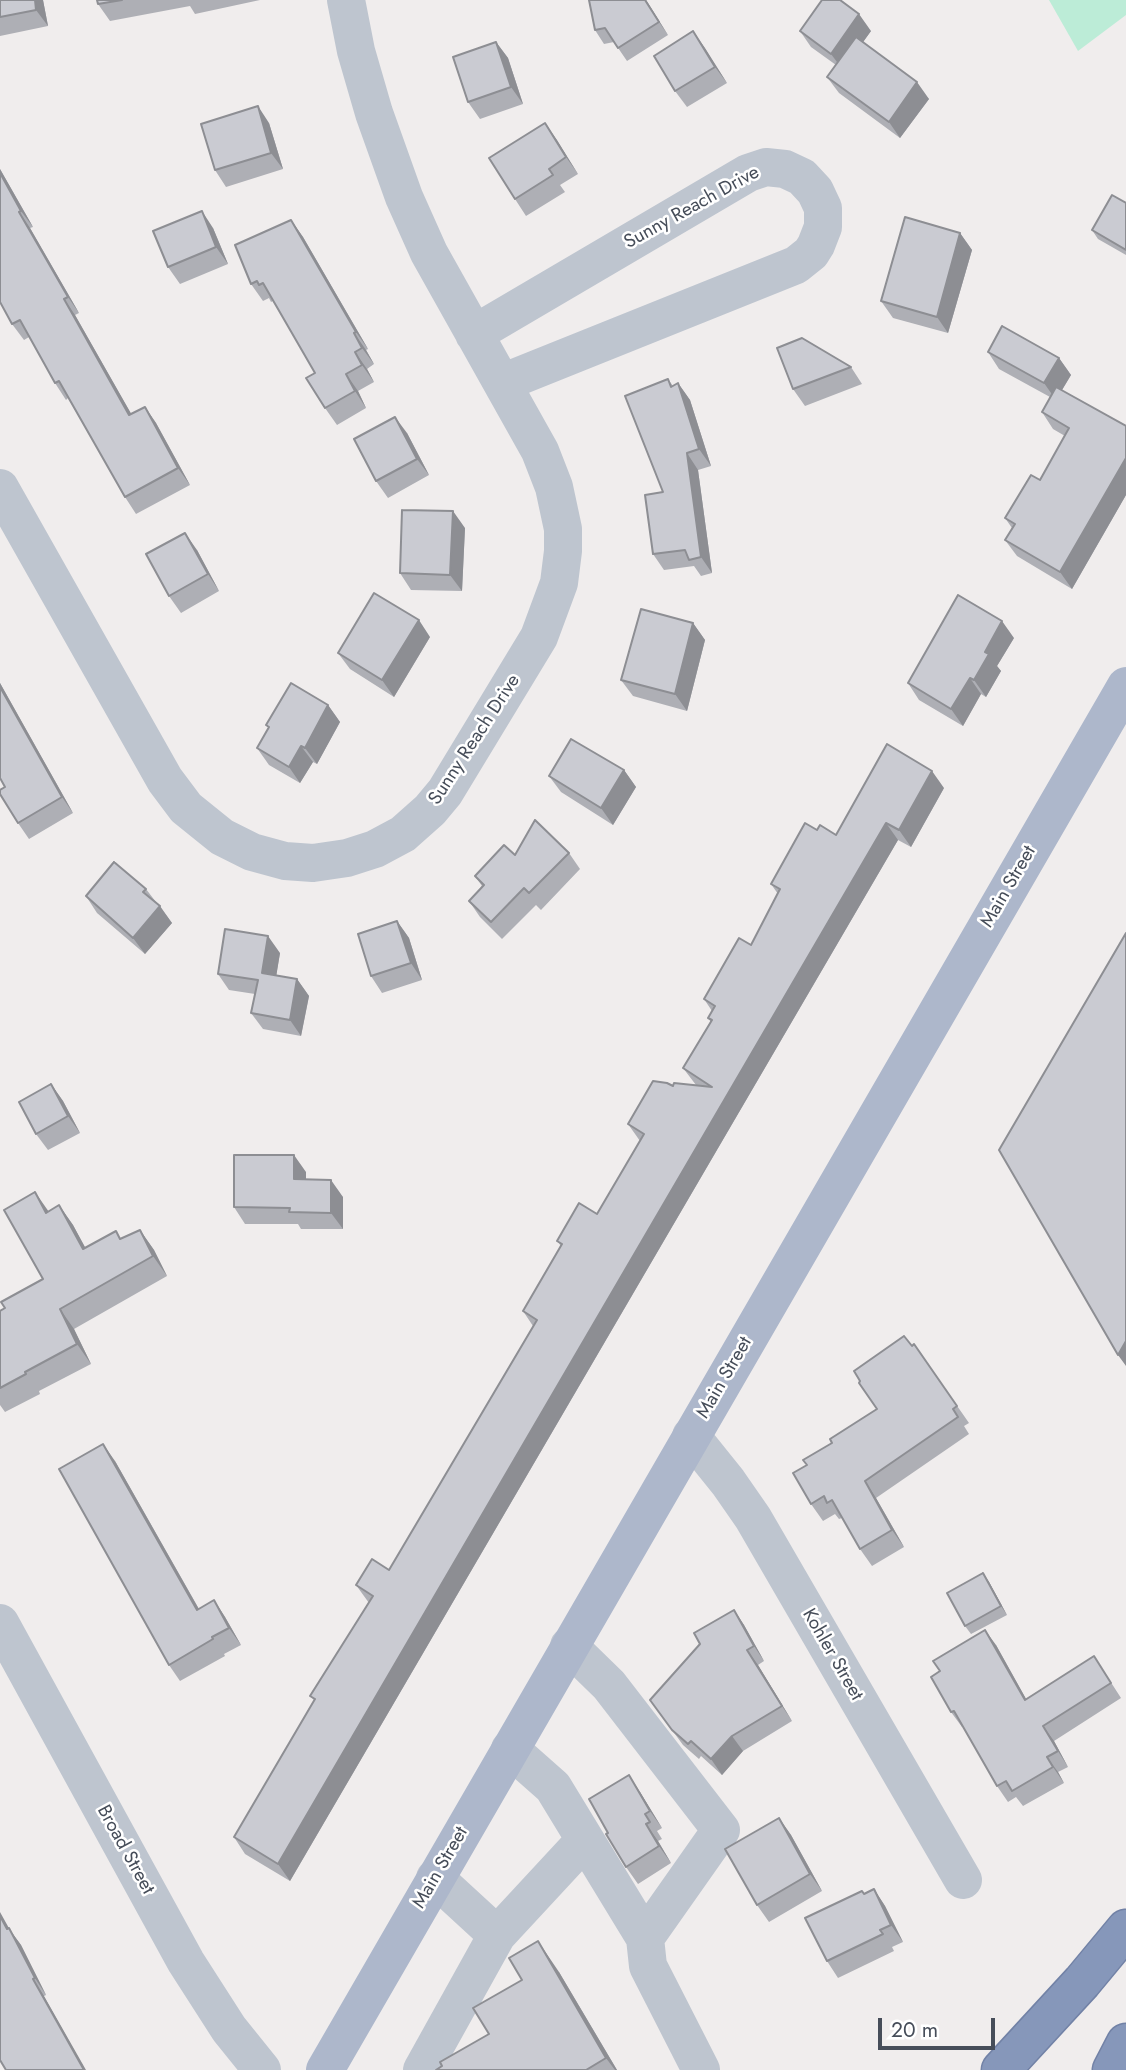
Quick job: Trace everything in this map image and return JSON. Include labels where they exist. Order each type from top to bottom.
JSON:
[{"type":"highway","points":[[1001,2070],[1126,1930]]},
{"type":"highway","points":[[1112,2070],[1126,2043]]},
{"type":"main road","name":"Main Street","points":[[325,2070],[1126,686]]},
{"type":"street","name":"Sunny Reach Drive","points":[[0,488],[165,780],[186,808],[222,836],[266,856],[285,860],[313,863],[347,858],[375,849],[402,834],[430,810],[445,792],[540,637],[560,576],[563,529],[554,487],[540,451],[429,253],[404,197],[374,113],[356,51],[346,0]]},
{"type":"street","name":"Sunny Reach Drive","points":[[474,334],[748,173],[766,167],[785,169],[802,177],[815,191],[822,208],[823,228],[811,253],[796,265],[502,383]]},
{"type":"street","name":"Kohler Street","points":[[691,1436],[753,1518],[963,1880]]},
{"type":"street","name":"Broad Street","points":[[0,1623],[193,1972],[229,2029],[262,2070]]},
{"type":"street","points":[[569,1646],[609,1685],[721,1830],[645,1938]]},
{"type":"street","points":[[510,1749],[553,1787],[645,1938],[648,1966],[701,2070]]},
{"type":"street","points":[[422,2070],[497,1935],[584,1840]]},
{"type":"street","points":[[435,1878],[497,1935]]},
{"type":"green space","points":[[1049,0],[1126,0],[1126,15],[1078,51]]},
{"type":"building","points":[[0,0],[35,0],[36,10],[0,17]]},
{"type":"building","points":[[97,0],[122,0],[98,4]]},
{"type":"building","points":[[589,0],[645,0],[659,22],[618,48],[605,28],[595,30]]},
{"type":"building","points":[[822,0],[840,0],[859,14],[831,54],[800,31]]},
{"type":"building","points":[[693,31],[715,67],[675,91],[654,56]]},
{"type":"building","points":[[856,37],[917,82],[889,122],[827,77]]},
{"type":"building","points":[[496,42],[511,87],[468,102],[453,57]]},
{"type":"building","points":[[258,106],[271,153],[215,170],[201,124]]},
{"type":"building","points":[[545,123],[566,157],[549,169],[553,175],[515,199],[489,158]]},
{"type":"building","points":[[0,173],[68,297],[64,299],[129,415],[145,407],[178,468],[125,497],[59,381],[55,383],[20,320],[12,324],[0,302]]},
{"type":"building","points":[[1112,195],[1126,203],[1126,250],[1092,230]]},
{"type":"building","points":[[202,211],[216,247],[168,267],[153,231]]},
{"type":"building","points":[[905,217],[960,233],[937,317],[881,301]]},
{"type":"building","points":[[291,220],[356,332],[354,333],[362,348],[355,352],[362,365],[346,374],[355,391],[325,408],[306,378],[315,373],[263,283],[259,285],[257,281],[251,284],[235,245]]},
{"type":"building","points":[[1002,326],[1059,358],[1044,383],[988,352]]},
{"type":"building","points":[[802,338],[851,367],[793,389],[777,348]]},
{"type":"building","points":[[668,379],[671,387],[678,383],[699,449],[687,453],[701,557],[689,560],[685,550],[653,554],[645,495],[663,492],[625,396]]},
{"type":"building","points":[[1056,387],[1126,426],[1126,458],[1060,572],[1005,540],[1015,524],[1005,518],[1031,475],[1040,480],[1069,428],[1042,412]]},
{"type":"building","points":[[395,417],[417,459],[376,481],[354,439]]},
{"type":"building","points":[[402,510],[453,511],[450,575],[400,573]]},
{"type":"building","points":[[185,533],[208,574],[169,596],[146,554]]},
{"type":"building","points":[[374,593],[419,620],[382,680],[338,653]]},
{"type":"building","points":[[958,595],[1002,621],[985,652],[989,654],[974,680],[970,678],[951,709],[908,683]]},
{"type":"building","points":[[641,609],[693,623],[675,694],[621,680]]},
{"type":"building","points":[[291,683],[328,705],[305,748],[301,746],[289,767],[257,748],[269,727],[266,725]]},
{"type":"building","points":[[0,687],[62,797],[18,823],[0,794],[0,790],[5,787],[0,778]]},
{"type":"building","points":[[571,739],[624,770],[601,808],[549,776]]},
{"type":"building","points":[[887,744],[932,771],[899,830],[886,823],[278,1864],[234,1837],[315,1699],[310,1696],[373,1596],[356,1585],[372,1559],[389,1570],[537,1320],[523,1311],[562,1244],[557,1241],[579,1203],[597,1214],[644,1134],[628,1124],[653,1081],[673,1086],[674,1083],[712,1087],[683,1068],[712,1020],[708,1018],[715,1006],[704,999],[739,938],[751,945],[780,889],[771,884],[805,823],[817,830],[820,825],[836,835]]},
{"type":"building","points":[[535,820],[569,853],[529,893],[524,888],[491,922],[469,901],[484,885],[475,876],[504,845],[515,855]]},
{"type":"building","points":[[114,862],[146,889],[143,892],[160,906],[133,938],[86,896]]},
{"type":"building","points":[[397,921],[411,963],[371,976],[358,934]]},
{"type":"building","points":[[225,929],[268,936],[262,973],[297,979],[290,1020],[251,1013],[258,980],[218,974]]},
{"type":"building","points":[[1126,933],[1126,1341],[1118,1355],[999,1150]]},
{"type":"building","points":[[51,1084],[68,1116],[36,1134],[19,1102]]},
{"type":"building","points":[[234,1155],[294,1155],[294,1179],[331,1180],[331,1213],[289,1212],[290,1208],[234,1207]]},
{"type":"building","points":[[35,1192],[46,1213],[59,1205],[83,1249],[116,1231],[120,1239],[140,1230],[153,1256],[60,1309],[77,1344],[0,1388],[0,1311],[5,1308],[1,1302],[43,1279],[4,1210]]},
{"type":"building","points":[[904,1336],[912,1346],[914,1344],[957,1406],[953,1409],[958,1417],[865,1481],[892,1530],[860,1549],[832,1500],[827,1503],[824,1496],[811,1504],[793,1473],[807,1465],[803,1460],[832,1443],[830,1439],[877,1409],[854,1371]]},
{"type":"building","points":[[103,1444],[197,1610],[214,1600],[229,1628],[169,1665],[59,1469]]},
{"type":"building","points":[[983,1573],[1001,1606],[965,1626],[947,1593]]},
{"type":"building","points":[[734,1610],[754,1646],[747,1650],[782,1706],[732,1736],[711,1759],[691,1741],[688,1744],[672,1730],[650,1700],[700,1644],[694,1633]]},
{"type":"building","points":[[985,1630],[1025,1700],[1094,1656],[1111,1683],[1043,1726],[1058,1751],[1047,1757],[1053,1767],[1012,1791],[1006,1781],[997,1786],[931,1677],[940,1671],[933,1661]]},
{"type":"building","points":[[629,1775],[650,1811],[645,1814],[650,1822],[646,1824],[659,1846],[626,1867],[589,1799]]},
{"type":"building","points":[[779,1818],[810,1874],[757,1905],[725,1849]]},
{"type":"building","points":[[874,1889],[891,1925],[880,1930],[883,1934],[827,1961],[805,1918],[862,1891],[864,1894]]},
{"type":"building","points":[[0,1916],[7,1929],[9,1928],[35,1978],[33,1979],[84,2070],[6,2070],[0,2060]]},
{"type":"building","points":[[538,1941],[606,2058],[586,2070],[436,2070],[442,2066],[440,2062],[489,2034],[473,2008],[522,1980],[509,1958]]}]
